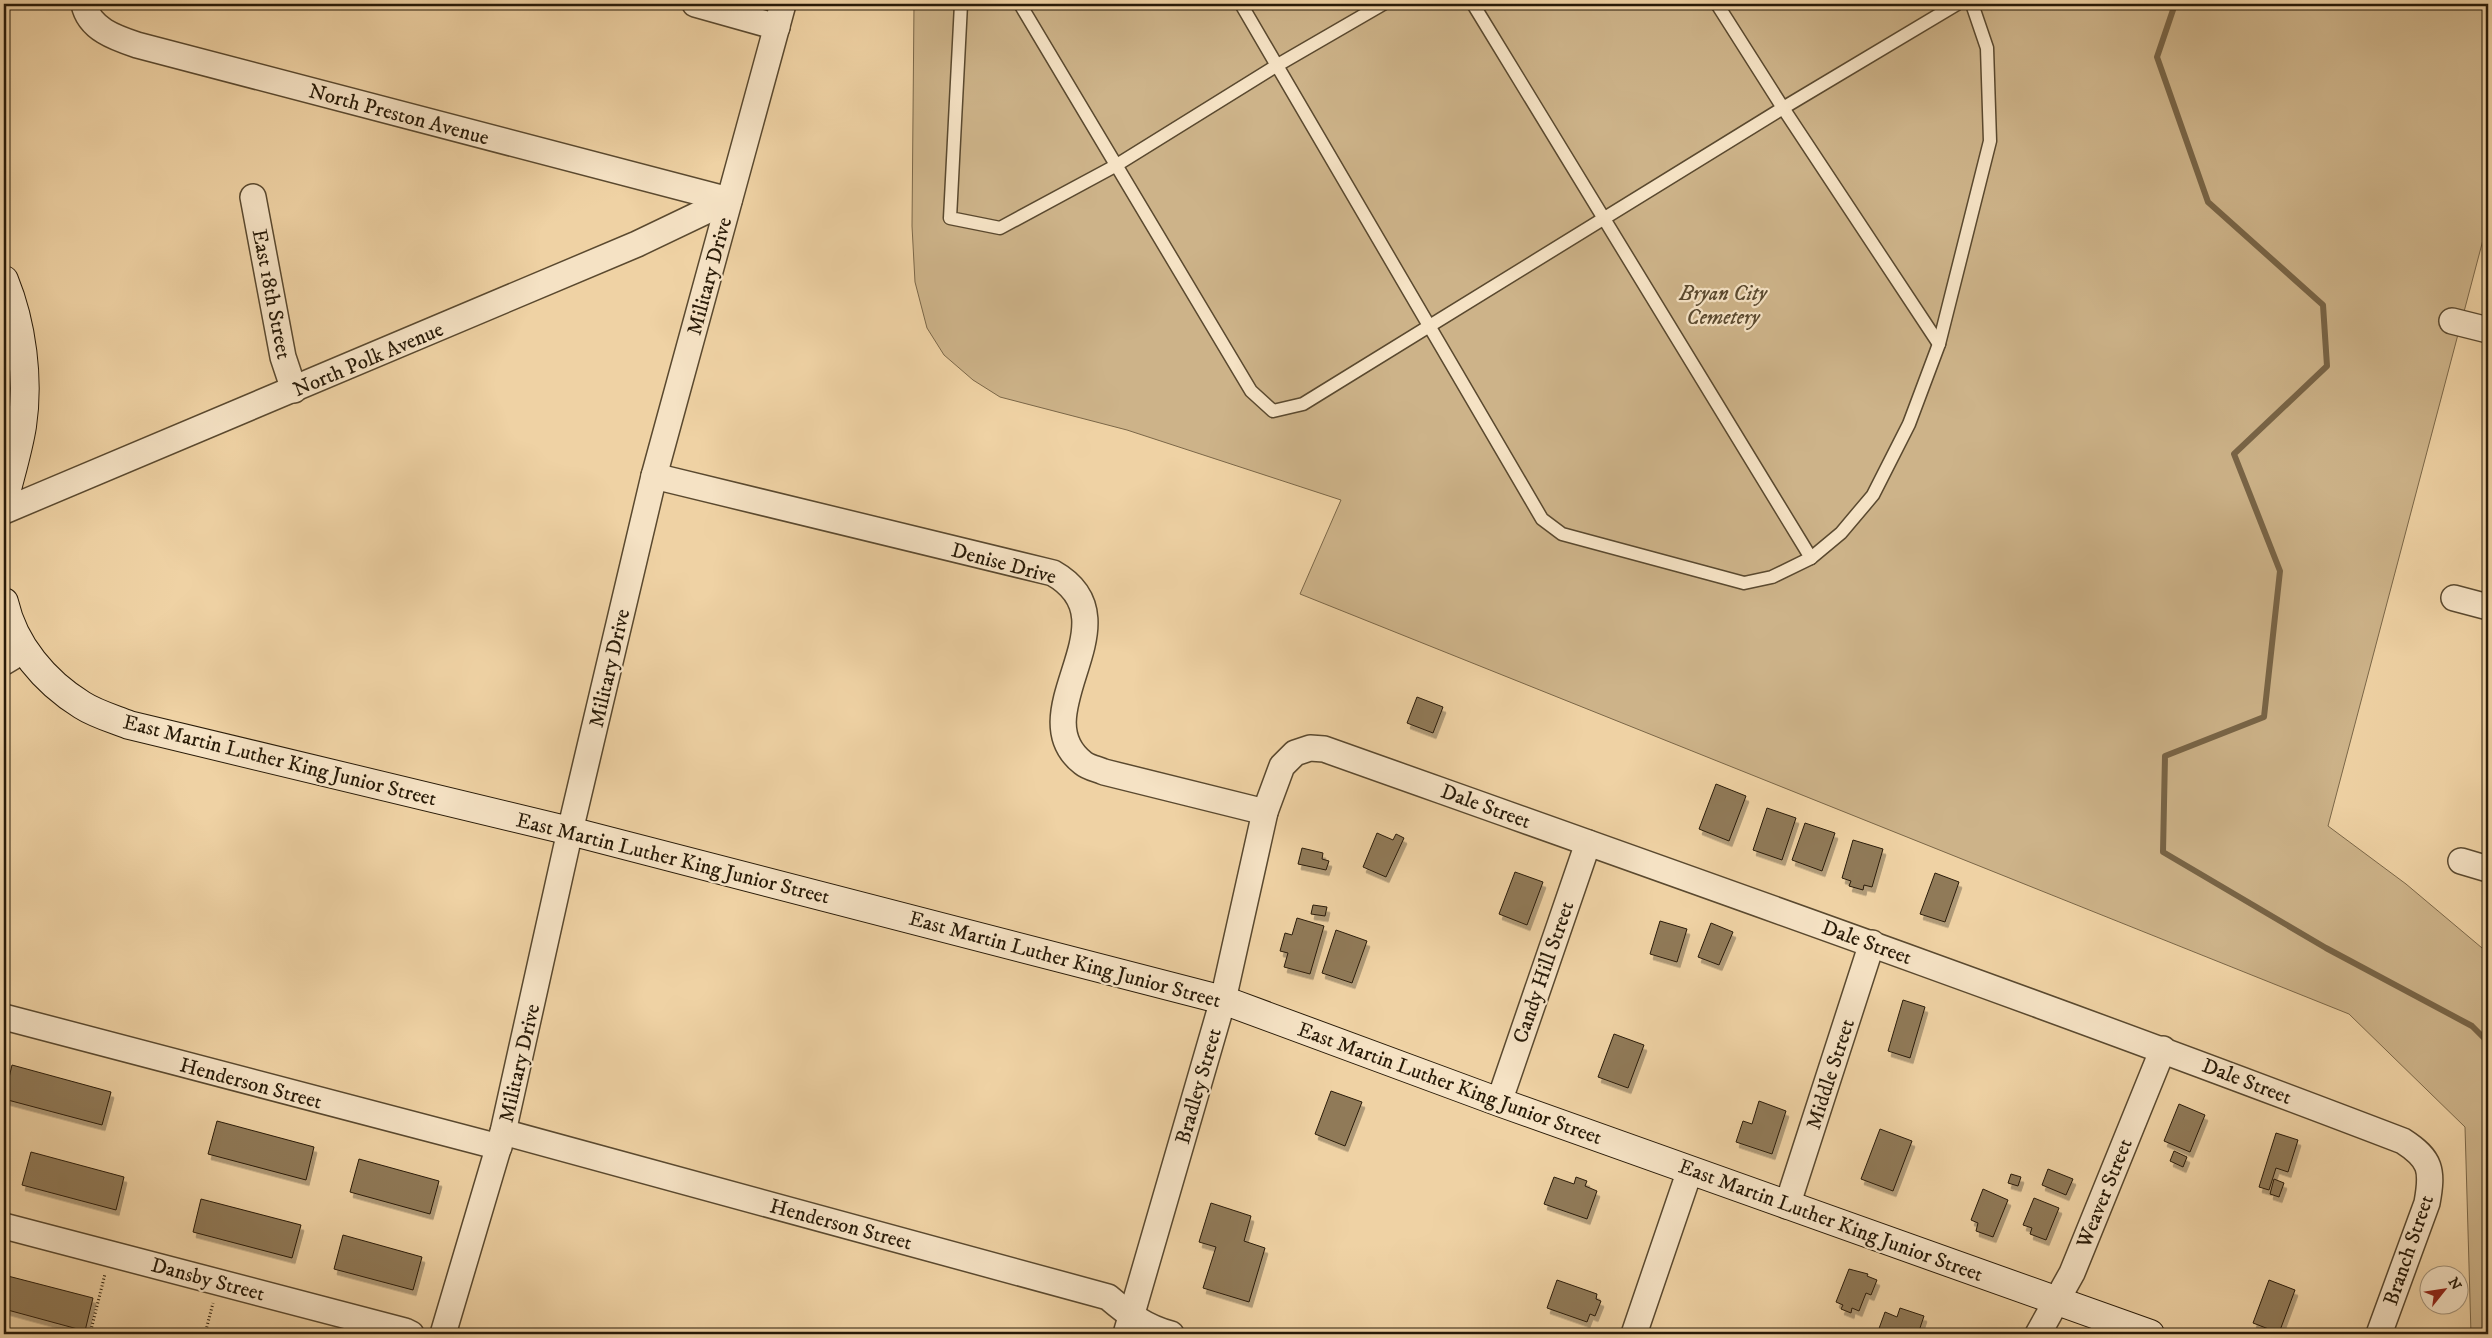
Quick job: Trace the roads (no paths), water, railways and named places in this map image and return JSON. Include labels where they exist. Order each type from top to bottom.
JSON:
[{"type":"street","name":"North Preston Avenue","points":[[84,4],[85,11],[98,27],[112,36],[137,45],[730,200]]},
{"type":"street","points":[[695,4],[780,15]]},
{"type":"street","name":"Military Drive","points":[[443,1334],[501,1139],[570,831],[654,476],[780,15]]},
{"type":"street","name":"East 18th Street","points":[[253,197],[283,357],[294,390]]},
{"type":"street","name":"North Polk Avenue","points":[[4,511],[637,244],[730,200]]},
{"type":"street","points":[[4,280],[11,297],[11,331],[25,381],[22,427],[4,501]]},
{"type":"street","points":[[2452,321],[2488,330]]},
{"type":"street","name":"Denise Drive","points":[[654,476],[1053,573],[1067,581],[1075,591],[1084,613],[1086,632],[1065,709],[1063,727],[1064,740],[1074,754],[1084,764],[1104,772],[1264,812]]},
{"type":"street","points":[[2454,598],[2488,606]]},
{"type":"street","name":"East Martin Luther King Junior Street","points":[[4,602],[14,656],[83,706],[129,725],[570,831],[1223,1000],[1787,1206],[2150,1334]]},
{"type":"street","name":"Dale Street","points":[[1295,753],[1310,748],[1324,749],[1872,943],[2163,1049],[2403,1140],[2419,1151],[2428,1164]]},
{"type":"street","name":"Bradley Street","points":[[1128,1326],[1223,1000],[1264,812],[1282,766],[1295,753]]},
{"type":"street","name":"Candy Hill Street","points":[[1499,1102],[1588,843]]},
{"type":"street","points":[[2462,861],[2488,869]]},
{"type":"street","name":"Middle Street","points":[[1787,1206],[1872,943]]},
{"type":"street","name":"Henderson Street","points":[[4,1017],[501,1139],[1108,1297],[1128,1326],[1171,1334]]},
{"type":"street","name":"Weaver Street","points":[[2038,1334],[2055,1300],[2072,1273],[2163,1049]]},
{"type":"street","name":"Branch Street","points":[[2378,1334],[2427,1203],[2430,1183],[2428,1164]]},
{"type":"street","points":[[1634,1334],[1690,1170]]},
{"type":"street","name":"Dansby Street","points":[[4,1226],[411,1334]]},
{"type":"lane","points":[[961,4],[950,218],[1000,228],[1115,166],[1276,66],[1383,4]]},
{"type":"lane","points":[[1020,4],[1115,166],[1251,390],[1273,412],[1303,404],[1783,108],[1957,4]]},
{"type":"lane","points":[[1241,4],[1542,519],[1562,534],[1744,583],[1772,577],[1811,558],[1841,534],[1873,495],[1908,424],[1939,344],[1990,141],[1987,48],[1972,4]]},
{"type":"lane","points":[[1473,4],[1811,558]]},
{"type":"lane","points":[[1717,4],[1783,108],[1939,344]]},
{"type":"waterway","points":[[2175,4],[2157,57],[2208,202],[2323,305],[2327,366],[2234,454],[2280,571],[2264,717],[2165,756],[2163,852],[2326,948],[2472,1026],[2488,1042]]},
{"type":"park label","name":"Bryan City Cemetery","points":[[1723,305]]}]
